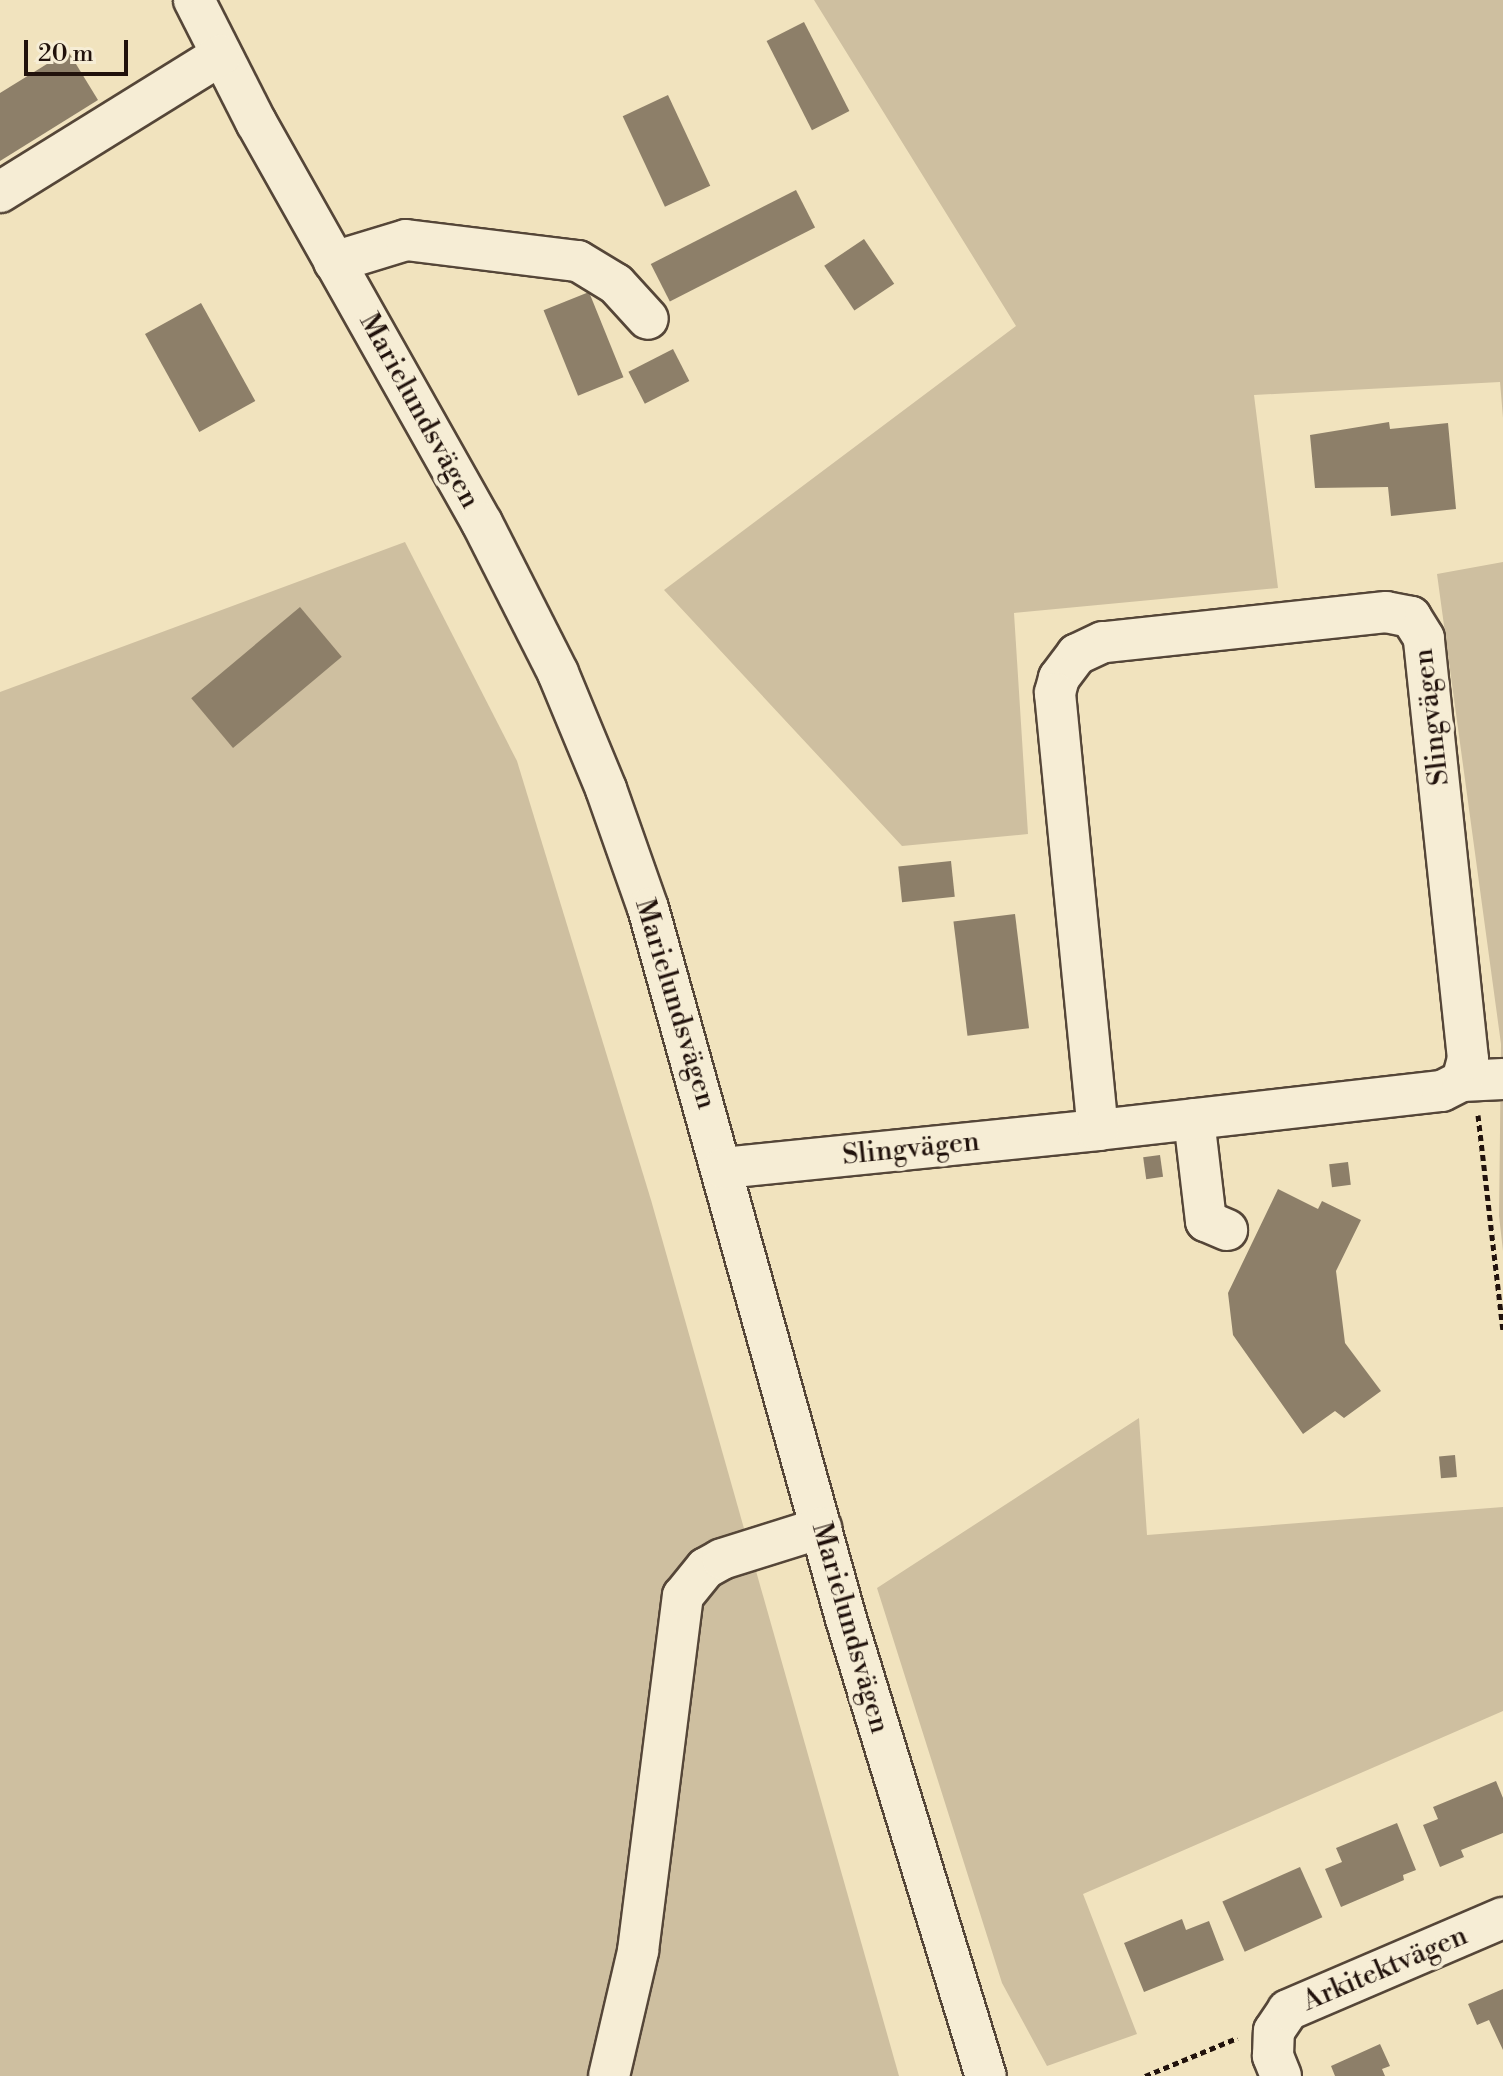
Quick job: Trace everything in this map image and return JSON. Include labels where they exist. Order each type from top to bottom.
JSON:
[{"type":"street","name":"Marielundsvägen","points":[[194,0],[334,262],[482,523],[558,673],[648,908],[724,1168],[821,1528],[986,2076]]},
{"type":"street","points":[[0,192],[221,55]]},
{"type":"street","points":[[334,262],[406,240],[578,261],[616,284],[648,319]]},
{"type":"street","name":"Slingvägen","points":[[724,1168],[1098,1130],[1442,1091],[1462,1081],[1468,1059],[1426,654],[1424,638],[1411,617],[1386,612],[1103,642],[1077,654],[1055,693],[1098,1130]]},
{"type":"street","points":[[1462,1081],[1503,1079]]},
{"type":"street","points":[[1194,1119],[1206,1221],[1227,1230]]},
{"type":"street","points":[[609,2076],[638,1951],[683,1596],[706,1568],[722,1559],[821,1528]]},
{"type":"street","name":"Arkitektvägen","points":[[1281,2076],[1273,2056],[1274,2031],[1288,2010],[1503,1918]]},
{"type":"path","points":[[1462,1081],[1480,1120],[1503,1332]]},
{"type":"path","points":[[1145,2076],[1239,2037],[1274,2031]]},
{"type":"shaded area","points":[[814,0],[1503,0],[1503,418],[1500,382],[1254,395],[1278,588],[1014,613],[1028,834],[902,846],[664,590],[1016,326]]},
{"type":"shaded area","points":[[405,542],[517,761],[651,1200],[899,2076],[0,2076],[0,692]]},
{"type":"shaded area","points":[[1503,562],[1503,1251],[1499,1216],[1501,1044],[1437,574]]},
{"type":"shaded area","points":[[1139,1418],[1147,1535],[1503,1507],[1503,1711],[1083,1894],[1137,2034],[1047,2066],[1002,1983],[877,1588]]},
{"type":"building","points":[[804,22],[849,111],[812,130],[767,41]]},
{"type":"building","points":[[68,51],[98,100],[0,161],[0,93]]},
{"type":"building","points":[[668,95],[710,186],[665,207],[623,116]]},
{"type":"building","points":[[796,190],[815,227],[670,301],[651,264]]},
{"type":"building","points":[[864,239],[894,284],[854,311],[824,266]]},
{"type":"building","points":[[589,292],[623,377],[578,396],[544,310]]},
{"type":"building","points":[[201,303],[255,401],[199,432],[145,334]]},
{"type":"building","points":[[673,349],[689,381],[645,404],[628,372]]},
{"type":"building","points":[[1389,422],[1390,429],[1448,423],[1456,509],[1391,516],[1388,487],[1315,488],[1310,435]]},
{"type":"building","points":[[300,607],[342,657],[233,748],[191,698]]},
{"type":"building","points":[[951,861],[955,897],[902,902],[898,867]]},
{"type":"building","points":[[1015,914],[1029,1028],[967,1036],[953,922]]},
{"type":"building","points":[[1160,1155],[1163,1177],[1146,1179],[1143,1157]]},
{"type":"building","points":[[1348,1162],[1351,1185],[1332,1187],[1329,1164]]},
{"type":"building","points":[[1278,1189],[1318,1209],[1322,1201],[1361,1220],[1336,1271],[1345,1343],[1381,1391],[1344,1418],[1335,1411],[1303,1434],[1233,1335],[1228,1293]]},
{"type":"building","points":[[1455,1455],[1457,1477],[1441,1478],[1439,1456]]},
{"type":"building","points":[[1496,1781],[1503,1798],[1503,1833],[1461,1850],[1464,1857],[1440,1867],[1423,1825],[1438,1819],[1433,1807]]},
{"type":"building","points":[[1397,1823],[1416,1870],[1403,1875],[1404,1880],[1341,1907],[1325,1869],[1342,1862],[1336,1848]]},
{"type":"building","points":[[1300,1867],[1322,1917],[1245,1952],[1222,1902]]},
{"type":"building","points":[[1182,1919],[1186,1930],[1209,1921],[1224,1960],[1144,1992],[1124,1943]]},
{"type":"building","points":[[1503,1989],[1503,2050],[1489,2020],[1477,2025],[1468,2004]]},
{"type":"building","points":[[1380,2044],[1390,2066],[1382,2069],[1385,2076],[1335,2076],[1331,2066]]}]
